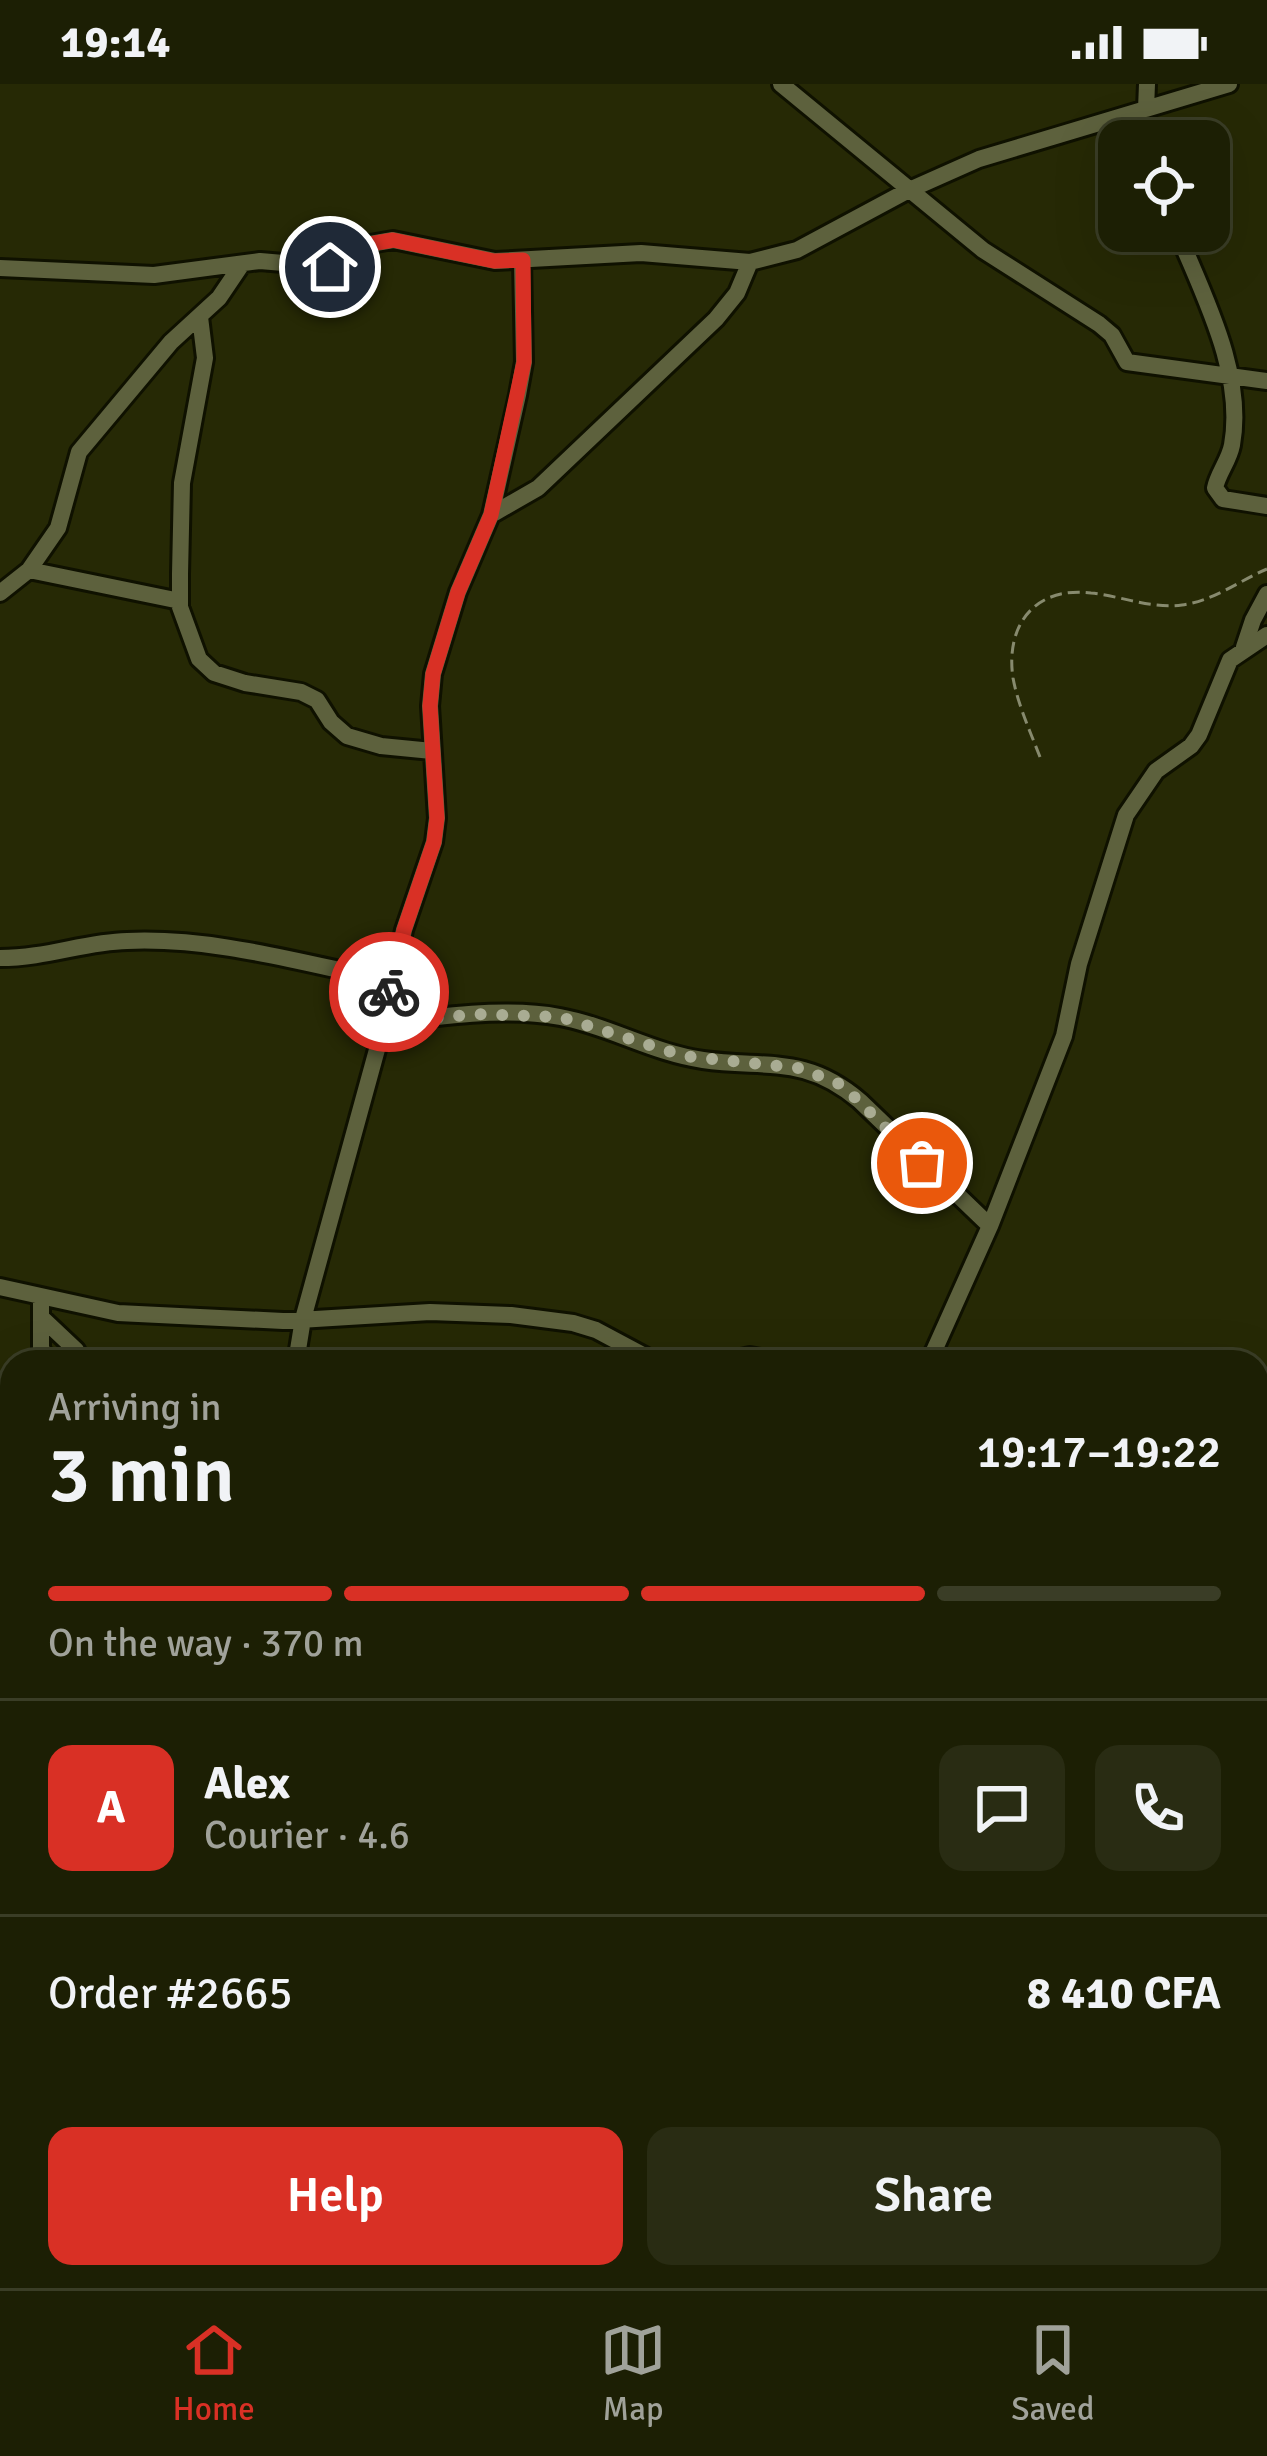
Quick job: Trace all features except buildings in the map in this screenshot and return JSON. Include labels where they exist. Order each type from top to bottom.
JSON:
[{"type":"street","points":[[781,84],[983,250],[1099,324],[1112,335],[1127,362],[1267,381]]},
{"type":"street","points":[[1142,120],[1147,84]]},
{"type":"street","points":[[0,268],[154,275],[260,261],[330,267],[370,244],[393,240],[494,261],[641,253],[750,262],[797,250],[907,191],[979,160],[1228,84]]},
{"type":"street","points":[[1185,252],[1228,373],[1233,440],[1215,488],[1223,499],[1267,506]]},
{"type":"street","points":[[298,1350],[384,1024],[404,930],[434,842],[433,674],[458,592],[491,515],[524,362],[523,260]]},
{"type":"street","points":[[491,515],[538,488],[716,319],[737,292],[750,262]]},
{"type":"street","points":[[0,593],[29,570],[58,528],[79,452],[242,264]]},
{"type":"street","points":[[200,317],[205,358],[182,484],[180,602],[199,659],[214,673],[301,692],[317,700],[347,736],[380,746],[432,751]]},
{"type":"street","points":[[29,570],[180,602]]},
{"type":"street","points":[[1244,647],[1267,595]]},
{"type":"street","points":[[934,1350],[990,1226],[1064,1036],[1079,964],[1126,815],[1156,771],[1199,735],[1230,660],[1267,634]]},
{"type":"street","points":[[0,958],[65,953],[125,940],[163,941],[242,951],[391,981]]},
{"type":"street","points":[[384,1024],[474,1014],[560,1017],[684,1056],[779,1065],[816,1074],[842,1085],[990,1226]]},
{"type":"street","points":[[0,1287],[41,1308],[76,1350]]},
{"type":"street","points":[[41,1308],[303,1319],[430,1312],[532,1318],[596,1330],[634,1350]]},
{"type":"street","points":[[41,1308],[42,1350]]},
{"type":"path","points":[[1040,757],[1021,707],[1011,657],[1027,613],[1039,600],[1075,592],[1178,606],[1206,600],[1267,569]]},
{"type":"way so far","points":[[389,992],[384,1024],[474,1014],[560,1017],[707,1061],[743,1060],[799,1068],[842,1085],[922,1163]]},
{"type":"route","points":[[330,267],[370,244],[393,240],[494,261],[523,260],[524,362],[491,515],[458,592],[433,674],[434,842],[389,992]]}]
